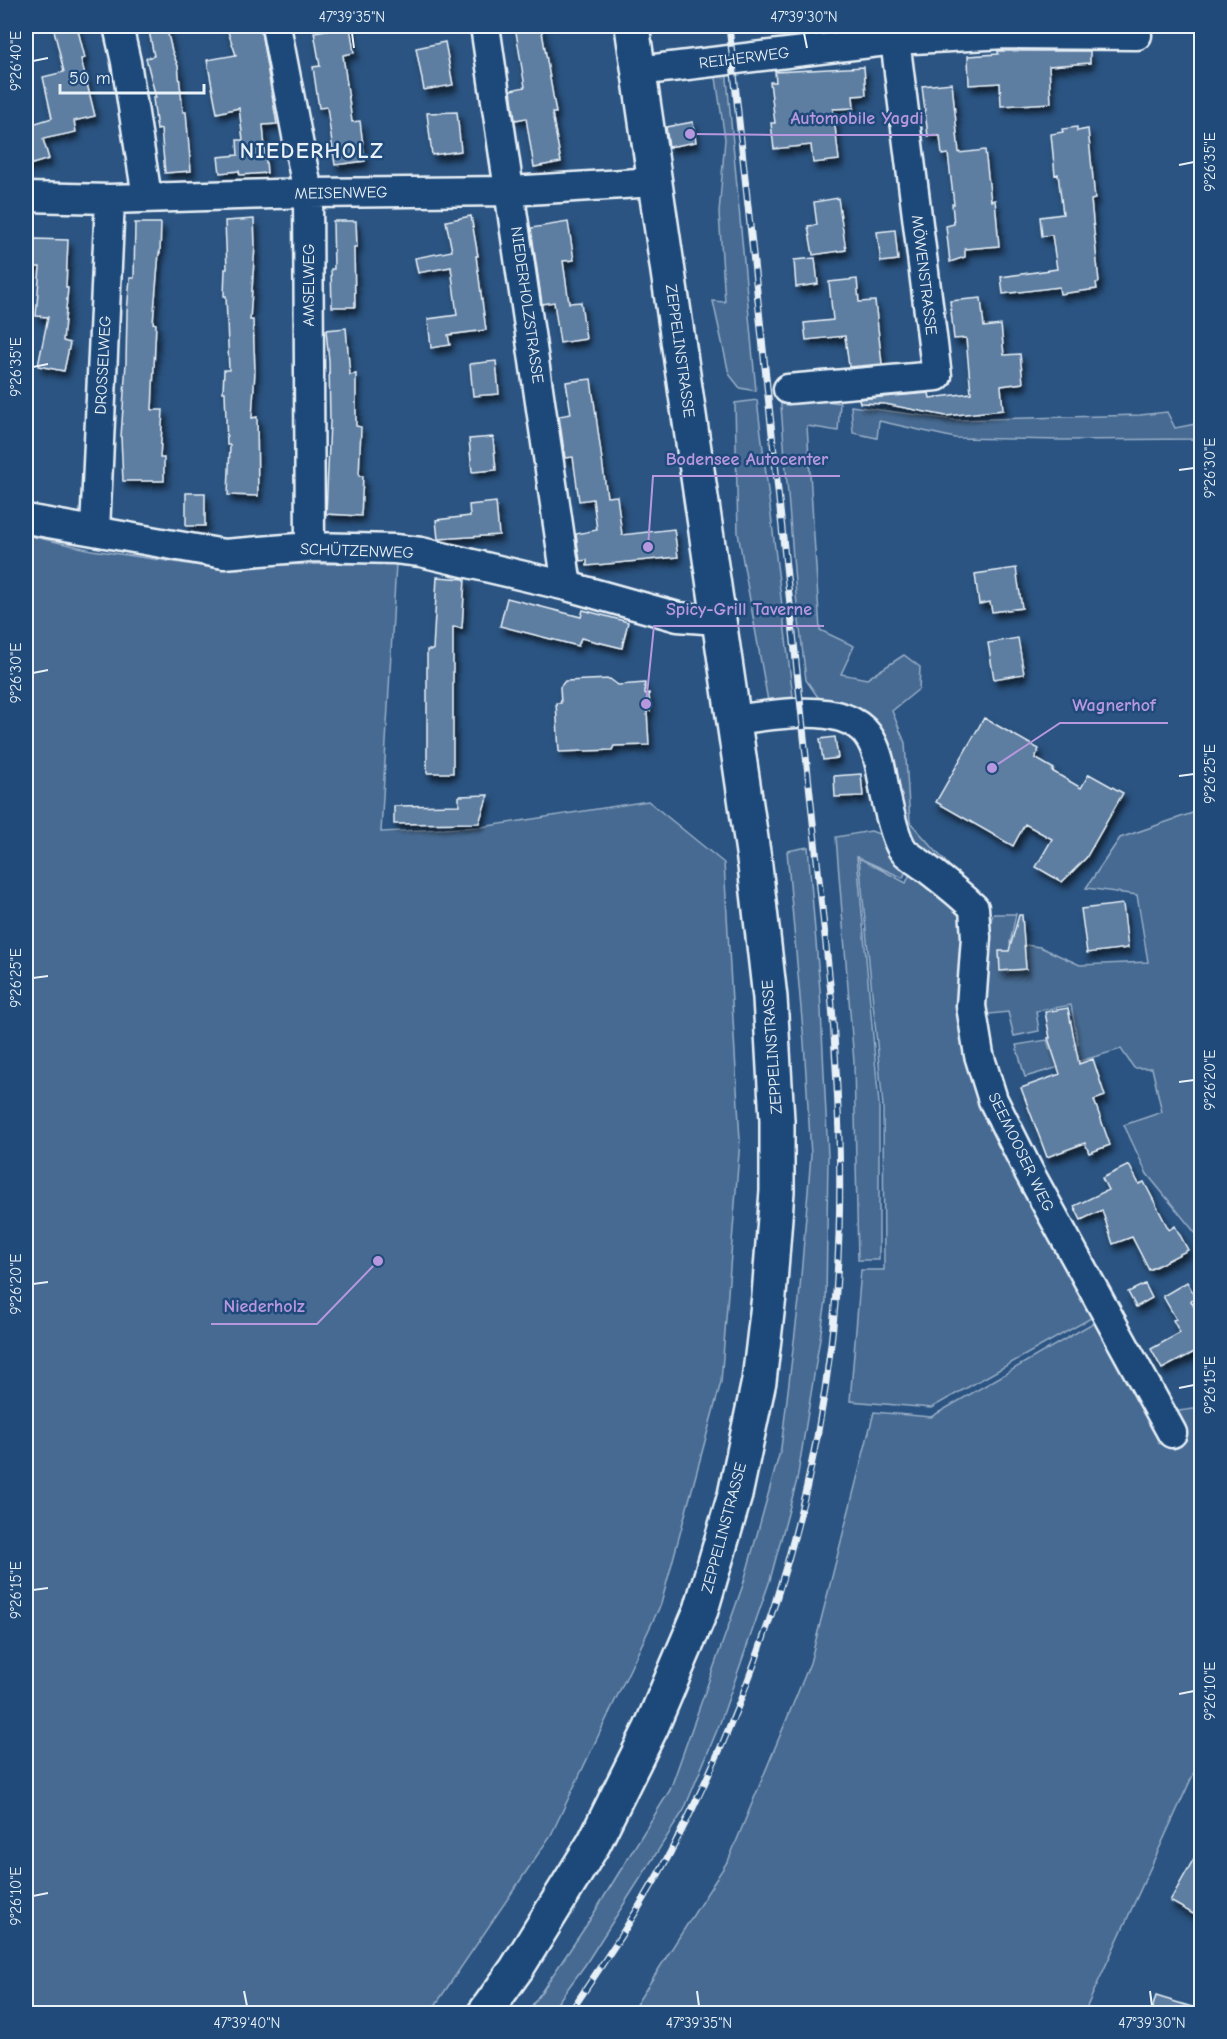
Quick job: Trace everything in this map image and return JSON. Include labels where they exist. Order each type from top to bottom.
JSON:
[{"type":"main road","name":"ZEPPELINSTRASSE","points":[[484,2013],[517,1968],[594,1843],[651,1728],[701,1610],[735,1495],[759,1381],[769,1296],[777,1191],[777,1120],[770,998],[762,924],[735,720],[632,26]]},
{"type":"street","points":[[118,26],[126,62],[147,197]]},
{"type":"street","name":"AMSELWEG","points":[[276,26],[308,194],[310,547]]},
{"type":"street","name":"NIEDERHOLZSTRASSE","points":[[485,26],[511,191],[567,586]]},
{"type":"street","name":"REIHERWEG","points":[[638,71],[896,33],[1137,35]]},
{"type":"street","name":"MÖWENSTRASSE","points":[[788,389],[937,376],[896,33]]},
{"type":"street","name":"MEISENWEG","points":[[26,197],[110,199],[511,191],[655,182]]},
{"type":"street","name":"DROSSELWEG","points":[[95,530],[110,199]]},
{"type":"street","name":"SCHÜTZENWEG","points":[[26,519],[224,554],[310,547],[395,549],[421,552],[567,586],[678,617],[704,619],[720,617]]},
{"type":"street","name":"SEEMOOSER WEG","points":[[735,720],[801,713],[834,714],[860,725],[872,740],[890,814],[903,849],[960,894],[974,908],[976,937],[971,1006],[979,1055],[993,1100],[1029,1172],[1172,1433]]},
{"type":"shaded area","points":[[726,68],[756,391],[740,388],[729,374],[713,301],[725,302],[719,213],[725,139],[715,71]]},
{"type":"shaded area","points":[[780,394],[840,403],[838,431],[807,426],[820,630],[854,646],[841,674],[867,679],[904,655],[920,667],[919,689],[892,711],[905,743],[910,822],[951,868],[946,876],[913,853],[876,734],[822,703],[806,680],[796,595]]},
{"type":"shaded area","points":[[757,400],[794,705],[769,707],[738,533],[735,403]]},
{"type":"shaded area","points":[[851,406],[955,420],[1140,415],[1167,412],[1175,428],[1201,423],[1201,439],[955,438],[879,421],[877,438],[853,433]]},
{"type":"shaded area","points":[[26,535],[92,550],[202,566],[396,563],[381,832],[481,827],[648,801],[724,863],[740,1140],[721,1382],[661,1604],[551,1835],[430,2013],[26,2014]]},
{"type":"shaded area","points":[[1201,810],[1201,1240],[1147,1174],[1124,1125],[1162,1112],[1152,1068],[1134,1068],[1121,1049],[1025,1077],[1016,1045],[1047,1040],[1050,1050],[1078,1044],[1071,1005],[1036,1011],[1039,1031],[1014,1036],[1008,1012],[981,1015],[981,952],[993,914],[1016,914],[1010,943],[1040,947],[1080,965],[1148,962],[1137,895],[1086,888],[1120,838]]},
{"type":"shaded area","points":[[871,831],[892,839],[909,863],[903,878],[857,857],[879,1104],[879,1260],[858,1260],[854,1062],[836,837]]},
{"type":"shaded area","points":[[808,847],[820,990],[828,1156],[826,1301],[797,1480],[770,1580],[720,1723],[684,1810],[585,1965],[550,2013],[527,2013],[586,1926],[670,1790],[743,1585],[781,1448],[799,1300],[811,1155],[804,1042],[787,851]]},
{"type":"shaded area","points":[[859,858],[906,883],[914,865],[964,905],[968,1049],[1100,1313],[931,1408],[850,1401],[861,1270],[884,1270],[883,1106]]},
{"type":"shaded area","points":[[1110,1313],[1163,1413],[1201,1408],[1202,1755],[1084,2013],[630,2014],[729,1859],[810,1663],[874,1412],[931,1417]]},
{"type":"building","points":[[53,26],[77,26],[85,58],[81,59],[95,116],[74,121],[76,132],[43,139],[49,159],[26,166],[26,126],[52,118],[43,77],[64,72]]},
{"type":"building","points":[[148,26],[166,26],[178,66],[183,112],[186,112],[191,171],[165,173],[161,129],[157,130],[153,98],[156,98],[146,58],[154,56]]},
{"type":"building","points":[[226,26],[260,26],[277,124],[263,125],[267,173],[240,175],[239,171],[220,173],[218,157],[238,155],[237,140],[243,140],[239,108],[217,113],[207,60],[236,55]]},
{"type":"building","points":[[350,26],[354,53],[343,55],[352,122],[360,121],[365,161],[335,165],[327,107],[319,108],[313,67],[320,66],[314,32]]},
{"type":"building","points":[[515,26],[541,26],[556,113],[552,113],[561,162],[534,167],[526,118],[515,120],[511,90],[525,87]]},
{"type":"building","points":[[445,42],[453,85],[424,90],[416,48]]},
{"type":"building","points":[[998,51],[1090,51],[1090,63],[1049,66],[1051,103],[1001,106],[1000,83],[969,85],[968,56],[998,54]]},
{"type":"building","points":[[864,67],[866,95],[853,96],[854,108],[833,109],[839,160],[813,163],[811,145],[774,149],[771,123],[775,123],[770,82],[776,82],[775,72]]},
{"type":"building","points":[[952,83],[959,153],[985,150],[991,201],[995,200],[999,246],[965,249],[965,257],[950,262],[946,226],[954,224],[952,204],[954,204],[948,154],[942,155],[940,136],[928,136],[922,86]]},
{"type":"building","points":[[457,112],[461,151],[432,155],[427,113]]},
{"type":"building","points":[[693,122],[696,142],[669,147],[666,127]]},
{"type":"building","points":[[1077,127],[1077,131],[1088,129],[1095,199],[1091,200],[1099,282],[1096,283],[1097,289],[1060,294],[1059,287],[1003,294],[1001,277],[1057,269],[1052,235],[1042,236],[1040,217],[1063,214],[1058,174],[1055,175],[1051,134],[1063,132],[1062,129]]},
{"type":"building","points":[[838,198],[846,250],[813,255],[808,226],[817,225],[814,202]]},
{"type":"building","points":[[471,216],[486,330],[448,335],[450,345],[431,348],[428,319],[457,315],[451,267],[418,273],[415,258],[452,251],[446,221]]},
{"type":"building","points":[[254,219],[255,245],[250,320],[253,320],[255,371],[252,418],[257,417],[258,496],[228,495],[230,445],[227,445],[225,392],[223,392],[224,370],[229,370],[226,296],[224,296],[225,269],[227,269],[225,221]]},
{"type":"building","points":[[333,221],[356,221],[355,307],[332,307]]},
{"type":"building","points":[[568,222],[574,260],[563,261],[569,303],[581,302],[586,339],[560,343],[554,302],[542,304],[531,228]]},
{"type":"building","points":[[135,223],[161,223],[153,323],[156,324],[152,410],[163,410],[160,458],[164,458],[164,481],[123,481],[121,437],[127,312],[130,278],[134,278]]},
{"type":"building","points":[[895,230],[898,260],[881,262],[877,232]]},
{"type":"building","points":[[34,239],[68,240],[66,287],[68,288],[63,341],[70,343],[64,371],[38,366],[48,317],[36,316],[40,267],[33,267]]},
{"type":"building","points":[[815,258],[818,284],[796,287],[794,260]]},
{"type":"building","points":[[857,279],[859,302],[875,301],[882,364],[849,367],[845,336],[806,340],[804,323],[833,320],[829,282]]},
{"type":"building","points":[[981,298],[984,327],[1001,325],[1004,355],[1020,354],[1023,383],[1001,386],[1003,410],[946,416],[885,404],[860,403],[859,399],[929,393],[930,398],[971,393],[966,338],[954,339],[950,301]]},
{"type":"building","points":[[346,328],[350,375],[356,374],[356,426],[361,427],[359,476],[363,476],[361,516],[326,514],[330,422],[326,330]]},
{"type":"building","points":[[496,361],[499,394],[473,396],[470,364]]},
{"type":"building","points":[[591,379],[607,497],[617,496],[622,535],[674,529],[678,557],[587,566],[587,560],[580,561],[576,534],[597,530],[593,499],[579,501],[573,457],[565,458],[559,416],[571,414],[566,382]]},
{"type":"building","points":[[493,437],[496,470],[472,472],[469,439]]},
{"type":"building","points":[[186,493],[205,493],[205,526],[186,526]]},
{"type":"building","points":[[496,502],[499,535],[438,539],[436,520],[470,516],[469,505]]},
{"type":"building","points":[[1016,568],[1022,608],[992,612],[990,602],[979,604],[975,574]]},
{"type":"building","points":[[437,577],[465,579],[462,628],[453,627],[453,773],[427,773],[427,650],[433,650]]},
{"type":"building","points":[[507,598],[581,617],[583,610],[628,622],[622,648],[581,638],[578,646],[500,626]]},
{"type":"building","points":[[1018,638],[1024,674],[994,679],[988,643]]},
{"type":"building","points":[[610,679],[618,685],[645,683],[645,694],[649,693],[650,711],[647,711],[649,745],[614,746],[612,750],[559,752],[556,703],[561,703],[560,687],[565,681]]},
{"type":"building","points":[[984,718],[1039,749],[1035,758],[1081,788],[1089,774],[1123,793],[1086,858],[1062,882],[1036,867],[1052,839],[1025,824],[1013,846],[936,802]]},
{"type":"building","points":[[835,737],[838,758],[823,760],[820,739]]},
{"type":"building","points":[[861,774],[863,796],[835,797],[834,776]]},
{"type":"building","points":[[488,795],[479,823],[394,824],[394,806],[459,805],[459,796]]},
{"type":"building","points":[[1123,904],[1128,948],[1087,953],[1081,909]]},
{"type":"building","points":[[1019,915],[1022,915],[1026,969],[1000,971],[999,951],[1009,951]]},
{"type":"building","points":[[1068,1008],[1079,1064],[1093,1059],[1105,1096],[1094,1100],[1110,1145],[1089,1153],[1085,1143],[1047,1157],[1021,1088],[1060,1074],[1048,1038],[1050,1038],[1045,1012]]},
{"type":"building","points":[[1129,1165],[1139,1184],[1144,1182],[1169,1230],[1175,1226],[1188,1250],[1149,1270],[1132,1237],[1113,1244],[1102,1210],[1081,1220],[1074,1206],[1108,1190],[1102,1178]]},
{"type":"building","points":[[1187,1282],[1196,1298],[1191,1301],[1202,1321],[1202,1348],[1162,1369],[1151,1349],[1180,1333],[1173,1320],[1176,1319],[1163,1296]]},
{"type":"building","points":[[1145,1284],[1152,1298],[1136,1307],[1128,1292]]},
{"type":"building","points":[[1202,1844],[1202,1919],[1170,1901]]},
{"type":"building","points":[[1156,1996],[1202,2010],[1202,2013],[1151,2013]]},
{"type":"railway","points":[[569,2014],[634,1915],[670,1853],[700,1793],[752,1670],[774,1606],[809,1476],[822,1410],[835,1300],[840,1168],[831,993],[729,26]]},
{"type":"place","name":"Automobile Yagdi","points":[[690,134]]},
{"type":"place","name":"Bodensee Autocenter","points":[[648,547]]},
{"type":"place","name":"Spicy-Grill Taverne","points":[[646,704]]},
{"type":"place","name":"Wagnerhof","points":[[992,768]]},
{"type":"place","name":"Niederholz","points":[[378,1261]]},
{"type":"district","name":"NIEDERHOLZ","points":[[312,151]]}]
